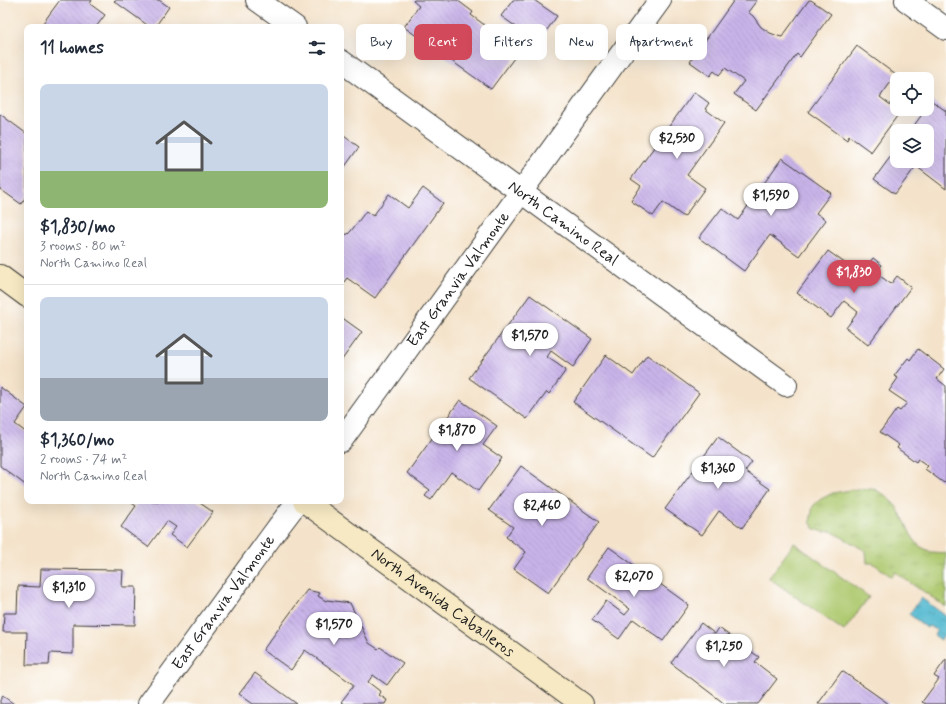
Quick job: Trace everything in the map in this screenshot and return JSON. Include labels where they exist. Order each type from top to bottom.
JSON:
[{"type":"street","points":[[257,0],[291,24]]},
{"type":"street","name":"East Granvia Valmonte","points":[[344,438],[660,0]]},
{"type":"street","points":[[906,0],[946,29]]},
{"type":"street","name":"North Camino Real","points":[[344,63],[786,385]]},
{"type":"street","points":[[0,276],[24,294]]},
{"type":"street","name":"East Granvia Valmonte","points":[[149,704],[296,504]]},
{"type":"street","name":"North Avenida Caballeros","points":[[308,504],[582,704]]},
{"type":"green space","points":[[857,489],[874,489],[885,495],[896,506],[911,535],[919,546],[931,552],[946,553],[946,607],[895,572],[892,577],[873,563],[867,563],[866,551],[831,531],[824,532],[815,529],[810,522],[813,506],[821,499],[833,493]]},
{"type":"green space","points":[[794,543],[869,597],[844,631],[769,578]]},
{"type":"water","points":[[921,598],[946,616],[946,633],[941,640],[934,635],[937,630],[929,626],[927,628],[909,614]]},
{"type":"building","points":[[60,0],[92,0],[90,4],[105,15],[98,24],[42,24]]},
{"type":"building","points":[[159,0],[169,7],[157,24],[146,24],[114,1]]},
{"type":"building","points":[[457,0],[473,12],[471,15],[483,24],[480,24],[480,60],[513,60],[491,89],[450,60],[472,60],[472,24],[414,24],[414,34],[406,28],[406,24],[419,6],[413,1]]},
{"type":"building","points":[[513,0],[534,0],[557,16],[547,30],[547,24],[512,24],[501,16]]},
{"type":"building","points":[[734,0],[757,0],[748,12],[761,27],[770,33],[782,37],[809,0],[831,14],[800,57],[797,54],[756,110],[734,94],[744,81],[725,68],[719,75],[714,71],[710,76],[690,62],[691,60],[707,60],[707,38]]},
{"type":"building","points":[[857,46],[892,72],[890,72],[890,83],[880,97],[890,104],[890,116],[897,116],[871,152],[849,136],[847,140],[808,112]]},
{"type":"building","points":[[694,92],[709,103],[705,109],[724,123],[687,175],[705,188],[684,217],[663,202],[653,216],[631,201],[641,186],[631,179]]},
{"type":"building","points":[[934,102],[946,111],[946,189],[919,168],[934,168],[934,124],[915,124],[921,116],[934,116]]},
{"type":"building","points":[[0,114],[24,132],[24,200],[21,204],[0,189]]},
{"type":"building","points":[[344,136],[359,147],[344,168]]},
{"type":"building","points":[[890,157],[890,168],[914,168],[895,194],[874,179]]},
{"type":"building","points":[[782,158],[831,193],[816,213],[826,220],[799,256],[770,235],[744,271],[699,238],[722,208],[738,220]]},
{"type":"building","points":[[423,188],[443,203],[375,298],[347,278],[344,282],[344,235],[348,234],[351,231],[366,211],[373,216],[389,194],[408,208]]},
{"type":"building","points":[[828,251],[860,274],[873,258],[882,265],[876,273],[891,284],[897,276],[911,287],[868,345],[846,328],[858,312],[844,301],[831,318],[797,293]]},
{"type":"building","points":[[530,295],[592,339],[573,367],[551,351],[547,357],[566,370],[549,394],[547,392],[527,419],[469,378]]},
{"type":"building","points":[[344,319],[362,332],[344,357]]},
{"type":"building","points":[[918,349],[944,369],[937,379],[946,386],[946,481],[944,483],[925,469],[928,466],[918,459],[916,462],[897,448],[899,445],[880,432],[897,409],[900,411],[907,403],[889,391],[898,378],[894,376],[908,358],[910,360]]},
{"type":"building","points":[[606,355],[633,375],[647,355],[699,393],[652,458],[573,402]]},
{"type":"building","points":[[0,387],[24,405],[24,411],[15,424],[24,431],[24,484],[0,466]]},
{"type":"building","points":[[460,400],[497,426],[483,445],[502,458],[478,491],[451,472],[431,500],[425,496],[430,490],[407,473]]},
{"type":"building","points":[[718,437],[752,462],[745,471],[770,489],[742,528],[719,511],[702,535],[665,509]]},
{"type":"building","points":[[521,466],[599,522],[548,593],[514,569],[526,552],[506,537],[513,527],[489,510]]},
{"type":"building","points":[[133,504],[201,504],[213,512],[187,547],[170,535],[176,527],[167,521],[148,547],[121,527],[136,506]]},
{"type":"building","points":[[609,547],[689,605],[663,641],[633,619],[619,639],[592,620],[606,601],[625,615],[630,609],[587,578]]},
{"type":"building","points":[[41,569],[123,570],[122,587],[136,587],[135,625],[73,624],[73,654],[50,653],[49,665],[26,665],[27,632],[3,632],[4,613],[17,613],[18,586],[40,587]]},
{"type":"building","points":[[307,590],[320,593],[318,596],[326,601],[350,603],[369,643],[378,649],[380,647],[403,663],[387,685],[373,675],[368,682],[381,692],[379,695],[387,700],[385,704],[344,704],[341,702],[354,685],[305,650],[291,670],[263,650]]},
{"type":"building","points":[[701,623],[715,634],[719,628],[759,657],[755,662],[777,679],[758,704],[725,704],[671,663]]},
{"type":"building","points":[[946,659],[946,704],[926,704],[922,702],[939,679],[934,676]]},
{"type":"building","points":[[842,671],[889,704],[818,704]]},
{"type":"building","points":[[255,673],[297,704],[253,704],[239,694]]},
{"type":"building","points":[[3,696],[14,704],[0,704],[0,700]]}]
